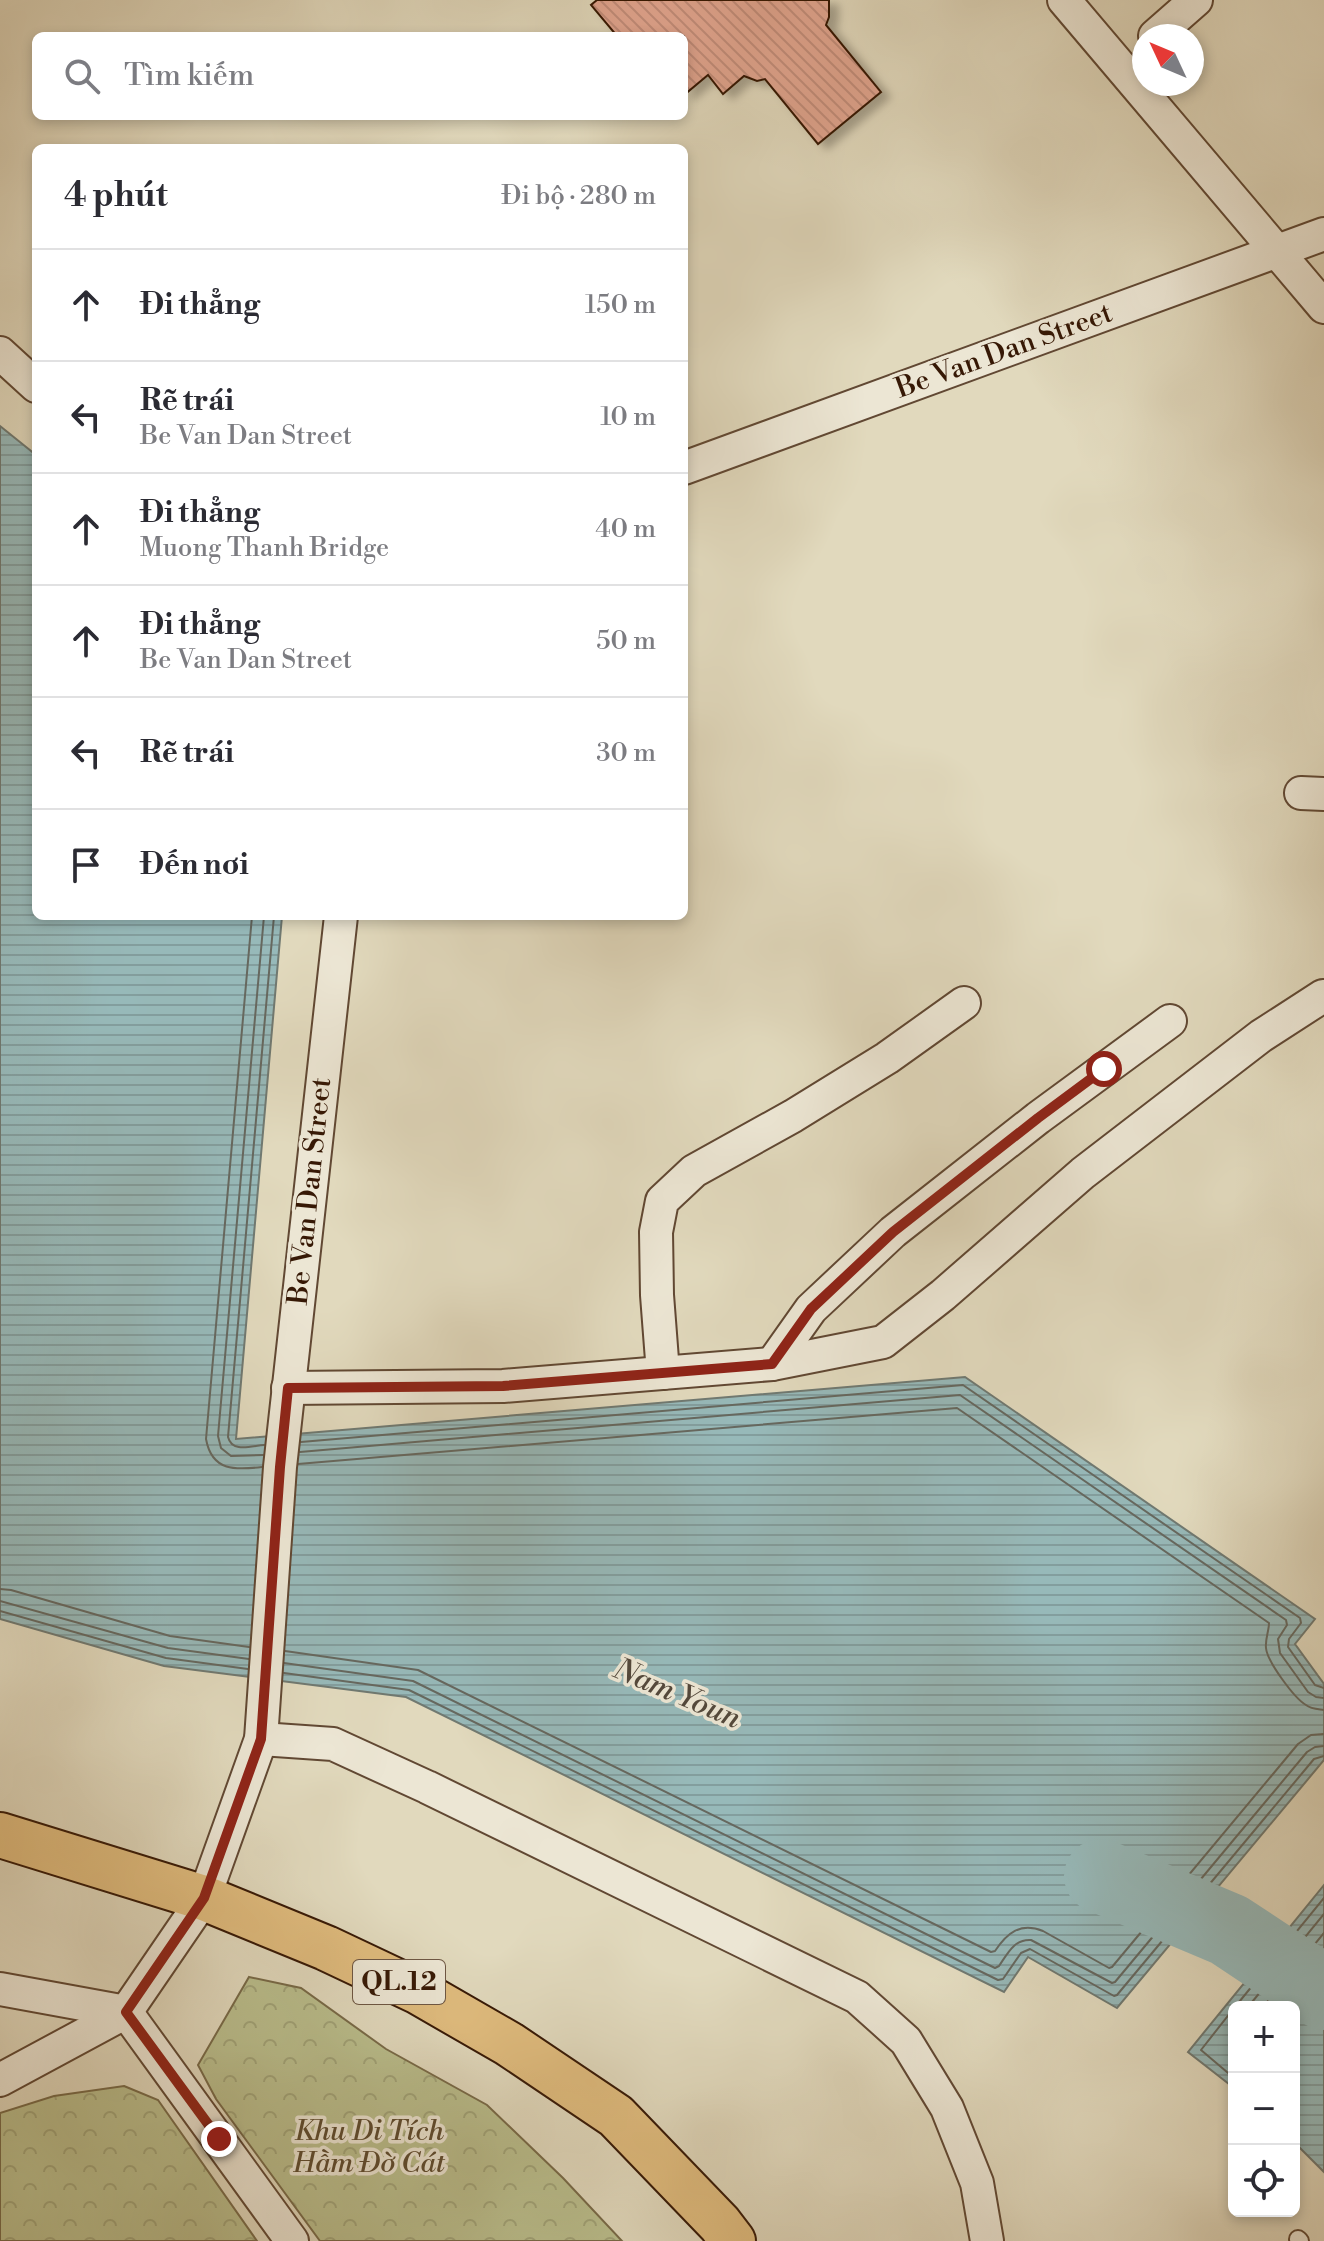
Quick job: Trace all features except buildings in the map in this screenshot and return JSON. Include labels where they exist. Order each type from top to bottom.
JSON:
[{"type":"highway","name":"QL.12","points":[[0,1835],[204,1898],[326,1948],[417,1991],[509,2044],[616,2116],[733,2241]]},
{"type":"street","points":[[1064,0],[1324,307]]},
{"type":"street","points":[[1169,24],[1196,0]]},
{"type":"street","points":[[1120,66],[1132,56]]},
{"type":"street","name":"Be Van Dan Street","points":[[688,467],[1324,234]]},
{"type":"street","points":[[0,353],[32,382]]},
{"type":"street","name":"Be Van Dan Street","points":[[263,1726],[280,1467],[341,920]]},
{"type":"street","points":[[288,1388],[503,1386],[772,1364],[883,1342],[943,1295],[1083,1173],[1261,1036],[1323,996]]},
{"type":"street","points":[[663,1373],[656,1232],[662,1201],[694,1171],[793,1116],[887,1058],[964,1003]]},
{"type":"street","points":[[772,1364],[811,1309],[893,1232],[1038,1118],[1170,1021]]},
{"type":"street","points":[[0,2080],[126,2012],[204,1898],[263,1726],[333,1744],[857,1997],[906,2041],[947,2108],[977,2183],[987,2241]]},
{"type":"street","points":[[0,1989],[126,2012],[292,2241]]},
{"type":"green space","name":"Khu Di Tích Hầm Đờ Cát","points":[[249,1977],[301,1988],[386,2049],[487,2105],[563,2178],[622,2241],[320,2241],[216,2099],[198,2065]]},
{"type":"green space","points":[[124,2086],[158,2100],[257,2241],[0,2241],[0,2113],[54,2096]]},
{"type":"water","points":[[0,426],[32,452],[32,920],[282,920],[236,1439],[965,1377],[1315,1619],[1295,1644],[1324,1684],[1324,1760],[1117,2008],[1028,1957],[1004,1992],[406,1697],[164,1666],[0,1619]]},
{"type":"water","points":[[1324,1885],[1324,2172],[1300,2148],[1300,2001],[1230,2001]]},
{"type":"water","points":[[1228,2003],[1228,2083],[1188,2052]]},
{"type":"waterway","name":"Nam Youn","points":[[1101,1876],[1229,1930],[1324,1993]]},
{"type":"route","points":[[219,2139],[126,2012],[204,1898],[261,1739],[288,1388],[503,1386],[772,1364],[811,1309],[893,1232],[1104,1069]]}]
